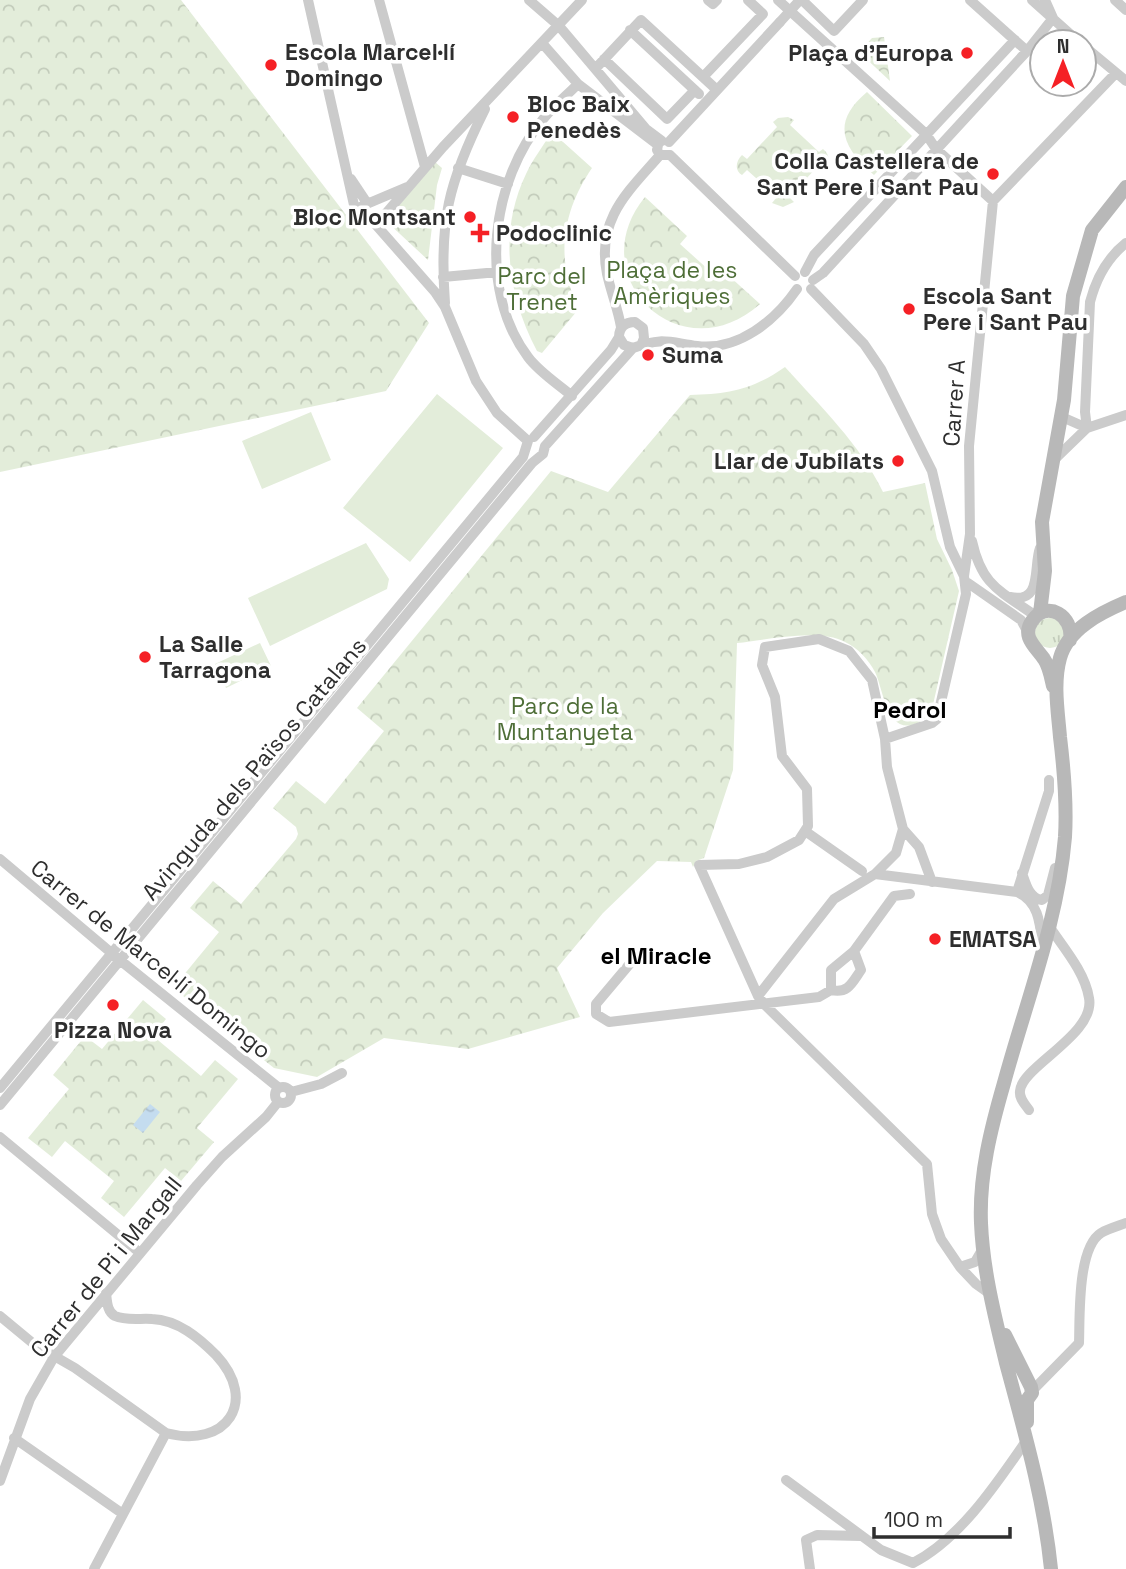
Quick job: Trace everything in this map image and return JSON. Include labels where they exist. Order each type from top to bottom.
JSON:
[{"type":"main road","points":[[1037,650],[1051,654],[1067,644],[1070,625],[1059,613],[1045,570],[1042,522],[1062,417],[1073,296],[1092,230],[1126,187]]},
{"type":"main road","points":[[1039,614],[1045,570]]},
{"type":"main road","points":[[1051,1569],[1042,1508],[990,1294],[982,1250],[981,1204],[988,1144],[1049,926],[1059,881],[1065,834],[1063,760],[1056,696],[1046,661],[1029,640],[1030,622],[1039,614],[1059,613],[1071,616],[1104,611],[1126,602]]},
{"type":"main road","points":[[1056,696],[1059,659],[1067,644],[1077,631],[1104,611]]},
{"type":"main road","points":[[994,1313],[1034,1387],[1027,1400],[1026,1441]]},
{"type":"street","points":[[308,0],[354,205],[361,221],[369,226],[379,220],[425,167],[582,0]]},
{"type":"street","points":[[379,0],[425,167]]},
{"type":"street","points":[[529,0],[559,26],[664,147],[800,274],[810,275],[812,284],[876,361],[932,471],[952,542],[967,558],[972,578],[937,719],[885,739]]},
{"type":"street","points":[[708,0],[713,5],[717,0]]},
{"type":"street","points":[[703,77],[764,15],[748,0]]},
{"type":"street","points":[[778,0],[926,134],[936,149],[993,201],[1115,74]]},
{"type":"street","points":[[797,289],[754,332],[736,342],[699,346],[667,340],[624,345],[606,266],[607,230],[618,204],[664,147],[801,0],[834,31],[863,0]]},
{"type":"street","points":[[970,0],[1027,51]]},
{"type":"street","points":[[1032,0],[1064,28]]},
{"type":"street","points":[[1045,0],[1053,18]]},
{"type":"street","points":[[1115,0],[1126,10]]},
{"type":"street","points":[[1015,40],[814,255],[794,283],[797,289],[804,292],[812,284],[1027,51],[1053,18]]},
{"type":"street","points":[[596,68],[641,20],[717,90]]},
{"type":"street","points":[[630,30],[706,101]]},
{"type":"street","points":[[542,43],[578,85],[664,147]]},
{"type":"street","points":[[604,59],[667,119],[695,90]]},
{"type":"street","points":[[1098,59],[1126,81]]},
{"type":"street","points":[[572,396],[528,357],[508,322],[498,272],[497,237],[508,184],[522,151],[544,118],[578,85]]},
{"type":"street","points":[[445,307],[444,222],[458,168],[489,99]]},
{"type":"street","points":[[458,168],[508,184]]},
{"type":"street","points":[[349,176],[370,203],[381,208],[379,220],[445,307],[475,381],[497,413],[529,442],[529,454],[537,457],[543,454],[545,446],[637,345],[644,333],[639,324],[629,322],[620,332]]},
{"type":"street","points":[[361,221],[359,212],[362,206],[410,185]]},
{"type":"street","name":"Carrer A","points":[[972,578],[969,446],[993,201]]},
{"type":"street","points":[[1087,428],[1084,417],[1090,302],[1105,265],[1126,243]]},
{"type":"street","points":[[814,255],[829,265]]},
{"type":"street","points":[[443,277],[498,272]]},
{"type":"street","name":"Avinguda dels Països Catalans","points":[[0,1088],[523,457],[529,442],[611,350],[620,332]]},
{"type":"street","points":[[1054,461],[1087,428],[1126,415]]},
{"type":"street","points":[[1062,417],[1087,428]]},
{"type":"street","points":[[529,442],[543,440],[545,446]]},
{"type":"street","name":"Avinguda dels Països Catalans","points":[[0,1105],[537,457]]},
{"type":"street","points":[[952,542],[960,547],[965,544],[970,534]]},
{"type":"street","name":"Carrer A","points":[[967,558],[970,534]]},
{"type":"street","points":[[1008,597],[1019,599],[1033,589],[1037,574],[1037,554],[1042,541]]},
{"type":"street","points":[[952,542],[950,547],[972,578],[1021,620],[1028,633]]},
{"type":"street","points":[[972,578],[986,579],[1030,612],[1039,614]]},
{"type":"street","points":[[932,881],[919,847],[903,829],[887,767],[885,739],[872,680],[849,651],[819,639],[765,647],[762,664],[775,697],[782,757],[807,789],[808,826],[799,840],[767,857],[739,864],[699,865],[761,1000],[927,1164],[932,1214],[941,1239],[960,1267],[990,1294]]},
{"type":"street","points":[[1017,891],[1049,791],[1049,780]]},
{"type":"street","points":[[761,1000],[834,899],[875,874],[896,853],[903,829]]},
{"type":"street","points":[[805,831],[862,871]]},
{"type":"street","points":[[1038,914],[1048,895],[1065,834]]},
{"type":"street","name":"Carrer de Marcel·lí Domingo","points":[[0,859],[279,1088]]},
{"type":"street","points":[[1022,873],[1034,897],[1044,900]]},
{"type":"street","points":[[875,874],[1017,891],[1027,897],[1038,914],[1042,950]]},
{"type":"street","points":[[831,990],[831,970],[854,951],[894,896],[910,894]]},
{"type":"street","points":[[1029,1110],[1022,1101],[1020,1090],[1024,1079],[1062,1047],[1087,1014],[1090,999],[1078,970],[1049,926]]},
{"type":"street","points":[[633,960],[596,1004],[596,1014],[608,1022],[761,1000],[818,997],[831,990],[839,992],[848,989],[861,970],[854,951]]},
{"type":"street","points":[[290,1092],[321,1084],[342,1073]]},
{"type":"street","points":[[285,1087],[290,1092],[288,1101],[278,1102],[275,1095],[279,1088],[285,1087]]},
{"type":"street","name":"Carrer de Pi i Margall","points":[[0,1481],[30,1399],[54,1357],[222,1157],[266,1117],[278,1102]]},
{"type":"street","points":[[0,1136],[140,1252]]},
{"type":"street","points":[[1015,1394],[1034,1387],[1079,1343],[1081,1278],[1092,1245],[1098,1234],[1126,1223]]},
{"type":"street","points":[[960,1267],[975,1262],[982,1250]]},
{"type":"street","points":[[960,1267],[986,1273]]},
{"type":"street","points":[[972,1280],[986,1273]]},
{"type":"street","points":[[0,1316],[54,1357],[75,1368],[166,1433],[199,1437],[226,1423],[232,1415],[235,1395],[225,1367],[196,1336],[183,1328],[156,1318],[121,1318],[113,1315],[109,1310],[106,1293]]},
{"type":"street","points":[[94,1569],[166,1433]]},
{"type":"street","points":[[14,1438],[122,1514]]},
{"type":"street","points":[[786,1480],[881,1550],[914,1563],[925,1557],[958,1527],[994,1488],[1026,1441]]},
{"type":"street","points":[[810,1569],[806,1540],[817,1535],[861,1536]]},
{"type":"green space","points":[[0,0],[181,0],[429,323],[386,391],[0,472]]},
{"type":"green space","points":[[884,37],[890,81],[859,52],[872,38]]},
{"type":"green space","points":[[867,92],[912,136],[874,175],[855,155],[845,135],[848,114]]},
{"type":"green space","points":[[788,117],[794,120],[790,125],[819,152],[823,149],[828,163],[825,169],[819,165],[789,197],[794,202],[783,207],[772,203],[777,197],[747,170],[742,175],[737,165],[742,155],[747,159],[777,127],[773,122],[778,118]]},
{"type":"green space","name":"Parc del Trenet","points":[[552,132],[592,168],[573,203],[566,228],[567,274],[577,311],[542,353],[537,351],[519,308],[510,264],[510,241],[517,196],[529,168]]},
{"type":"green space","points":[[435,162],[442,168],[437,185],[428,260],[386,221]]},
{"type":"green space","name":"Plaça de les Amèriques","points":[[645,197],[687,236],[680,244],[711,272],[718,266],[760,304],[729,323],[699,328],[671,322],[648,307],[632,284],[624,257],[628,227]]},
{"type":"green space","name":"Parc de la Muntanyeta","points":[[785,367],[851,442],[874,474],[883,492],[925,483],[937,539],[959,591],[932,709],[927,717],[912,725],[896,722],[887,707],[872,667],[866,658],[845,642],[807,635],[737,643],[733,770],[704,858],[696,861],[693,867],[691,862],[657,861],[603,913],[557,968],[580,1017],[468,1049],[384,1038],[317,1077],[274,1068],[173,988],[219,932],[190,908],[213,881],[241,904],[296,839],[296,827],[273,808],[296,781],[325,804],[384,731],[357,708],[551,471],[608,492],[690,395],[751,386]]},
{"type":"green space","points":[[437,394],[503,448],[410,562],[343,508]]},
{"type":"green space","points":[[311,412],[331,460],[262,489],[242,441]]},
{"type":"green space","points":[[366,543],[389,579],[387,589],[270,646],[248,598]]},
{"type":"green space","points":[[1050,618],[1061,622],[1065,633],[1061,644],[1050,648],[1039,644],[1035,633],[1039,622]]},
{"type":"green space","points":[[260,643],[271,666],[226,688],[215,664]]},
{"type":"green space","points":[[143,1000],[166,1019],[153,1036],[201,1076],[215,1060],[238,1079],[197,1128],[214,1142],[181,1181],[165,1168],[124,1217],[101,1198],[114,1181],[65,1141],[52,1157],[28,1138],[69,1089],[53,1075],[85,1036],[102,1049]]},
{"type":"water","points":[[150,1104],[160,1112],[143,1133],[133,1125]]},
{"type":"place","name":"Plaça d'Europa","points":[[967,53]]},
{"type":"place","name":"Escola Marcel·lí Domingo","points":[[271,65]]},
{"type":"place","name":"Bloc Baix Penedès","points":[[513,117]]},
{"type":"place","name":"Colla Castellera de Sant Pere i Sant Pau","points":[[993,174]]},
{"type":"place","name":"Bloc Montsant","points":[[470,217]]},
{"type":"place","name":"Podoclinic","points":[[480,233]]},
{"type":"place","name":"Escola Sant Pere i Sant Pau","points":[[909,309]]},
{"type":"place","name":"Suma","points":[[648,355]]},
{"type":"place","name":"Llar de Jubilats","points":[[898,461]]},
{"type":"place","name":"La Salle Tarragona","points":[[145,657]]},
{"type":"place","name":"EMATSA","points":[[935,939]]},
{"type":"place","name":"Pizza Nova","points":[[113,1005]]},
{"type":"district","name":"Pedrol","points":[[910,710]]},
{"type":"district","name":"el Miracle","points":[[656,956]]}]
